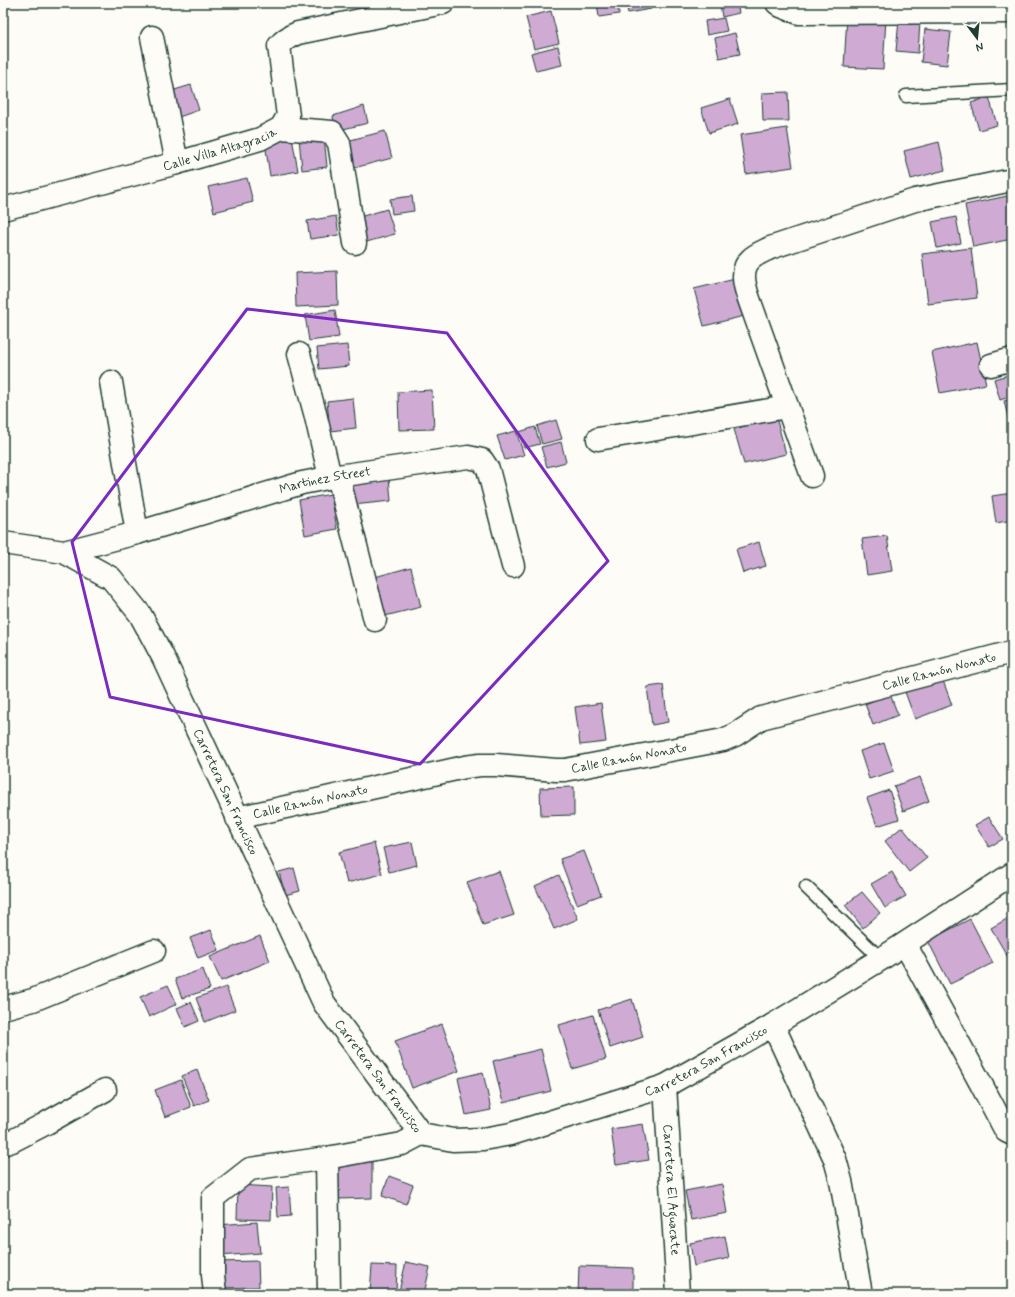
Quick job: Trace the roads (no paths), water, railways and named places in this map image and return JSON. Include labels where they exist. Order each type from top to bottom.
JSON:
[{"type":"street","name":"Calle Villa Altagracia","points":[[3,209],[177,163],[260,139],[281,128],[288,116],[279,46],[282,42],[298,33],[443,3]]},
{"type":"street","points":[[777,3],[799,13],[1012,12]]},
{"type":"street","points":[[152,37],[177,163]]},
{"type":"street","points":[[281,128],[332,132],[339,143],[356,243]]},
{"type":"street","points":[[812,476],[746,287],[744,270],[750,259],[770,248],[915,200],[1012,180]]},
{"type":"street","points":[[300,354],[315,413],[375,620]]},
{"type":"street","points":[[991,365],[1012,359]]},
{"type":"street","points":[[111,382],[137,533]]},
{"type":"street","points":[[598,439],[787,407]]},
{"type":"street","name":"Martinez Street","points":[[64,552],[137,533],[302,483],[334,476],[468,457],[482,460],[488,468],[513,566]]},
{"type":"street","name":"Carretera San Francisco","points":[[3,543],[64,552],[110,578],[140,614],[164,656],[237,818],[324,1003],[421,1134],[453,1140],[483,1139],[511,1134],[664,1086],[773,1025],[905,944],[1012,874]]},
{"type":"street","name":"Calle Ramón Nonato","points":[[237,818],[465,767],[480,765],[566,770],[723,740],[735,735],[761,718],[1012,652]]},
{"type":"street","points":[[905,944],[1006,1131],[1012,1134]]},
{"type":"street","points":[[3,1008],[33,1000],[154,951]]},
{"type":"street","points":[[773,1025],[835,1160],[841,1181],[861,1294]]},
{"type":"street","name":"Carretera El Aguacate","points":[[664,1086],[678,1294]]},
{"type":"street","points":[[3,1144],[24,1135],[105,1090]]},
{"type":"street","points":[[215,1294],[213,1275],[213,1198],[250,1169],[327,1158],[402,1144],[421,1134]]},
{"type":"street","points":[[327,1158],[329,1294]]},
{"type":"lane","points":[[906,96],[1012,90]]},
{"type":"lane","points":[[806,887],[881,959]]}]
